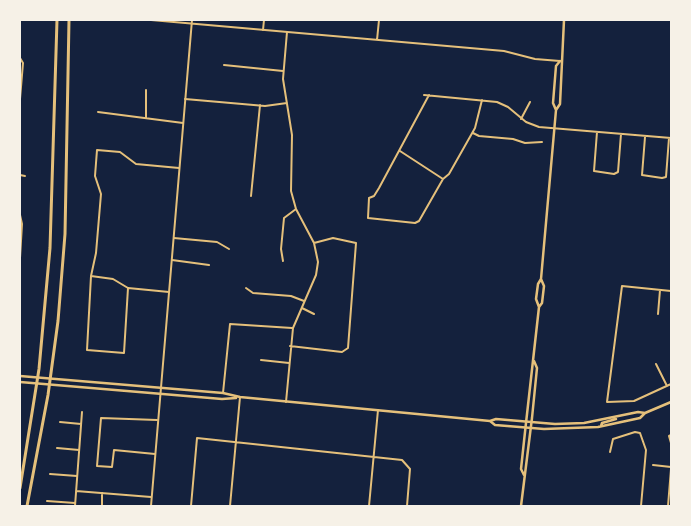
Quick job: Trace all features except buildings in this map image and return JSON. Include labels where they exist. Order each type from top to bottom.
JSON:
[{"type":"highway","points":[[20,488],[39,369],[49,258],[57,22]]},
{"type":"highway","points":[[26,506],[48,395],[58,321],[65,234],[69,22]]},
{"type":"main road","points":[[539,307],[542,303],[544,286],[542,279],[554,128],[556,110],[560,104],[563,67],[560,61],[564,20]]},
{"type":"main road","points":[[556,110],[553,103],[556,66],[560,61]]},
{"type":"main road","points":[[524,475],[521,469],[539,307],[536,299],[538,284],[542,279]]},
{"type":"main road","points":[[521,506],[524,475],[527,470],[537,368],[534,361]]},
{"type":"main road","points":[[20,376],[161,387],[286,402],[490,421],[496,419],[526,422],[584,423],[638,412],[645,413]]},
{"type":"main road","points":[[22,382],[222,399],[240,397]]},
{"type":"main road","points":[[490,421],[495,425],[554,430],[601,426],[633,420],[671,402]]},
{"type":"main road","points":[[601,426],[619,417]]},
{"type":"street","points":[[151,20],[504,51],[535,59],[560,61]]},
{"type":"street","points":[[151,506],[192,20]]},
{"type":"street","points":[[263,30],[264,20]]},
{"type":"street","points":[[377,40],[379,20]]},
{"type":"street","points":[[286,402],[293,328],[305,302],[317,267],[314,243],[296,209],[290,191],[292,135],[283,71],[287,32]]},
{"type":"street","points":[[20,99],[21,59]]},
{"type":"street","points":[[224,66],[283,71]]},
{"type":"street","points":[[146,90],[146,118]]},
{"type":"street","points":[[424,95],[482,100],[503,104],[521,119],[532,125],[670,138],[666,177],[642,175],[645,136]]},
{"type":"street","points":[[429,95],[374,196],[369,198],[368,218],[418,223],[443,178],[449,174],[473,133],[482,100]]},
{"type":"street","points":[[186,99],[260,105],[286,103]]},
{"type":"street","points":[[521,119],[530,102]]},
{"type":"street","points":[[251,196],[260,105]]},
{"type":"street","points":[[98,112],[183,123]]},
{"type":"street","points":[[597,132],[594,171],[614,174],[618,172],[621,134]]},
{"type":"street","points":[[473,133],[479,136],[513,138],[525,143],[542,142]]},
{"type":"street","points":[[128,288],[124,353],[87,350],[91,276],[96,253],[101,194],[95,176],[97,150],[120,152],[136,164],[179,168]]},
{"type":"street","points":[[400,151],[443,178]]},
{"type":"street","points":[[20,176],[25,176]]},
{"type":"street","points":[[283,261],[284,218],[296,209]]},
{"type":"street","points":[[20,258],[21,215]]},
{"type":"street","points":[[174,238],[217,242],[229,249]]},
{"type":"street","points":[[290,346],[347,350],[356,243],[333,238],[314,243]]},
{"type":"street","points":[[172,260],[209,265]]},
{"type":"street","points":[[91,276],[113,279],[128,288],[169,292]]},
{"type":"street","points":[[671,291],[622,286],[607,402],[634,401],[671,384]]},
{"type":"street","points":[[246,288],[253,293],[290,296],[305,302]]},
{"type":"street","points":[[658,314],[660,290]]},
{"type":"street","points":[[302,308],[314,314]]},
{"type":"street","points":[[223,393],[230,324],[293,328]]},
{"type":"street","points":[[261,360],[289,363]]},
{"type":"street","points":[[656,364],[666,386]]},
{"type":"street","points":[[230,506],[240,397]]},
{"type":"street","points":[[369,506],[378,410]]},
{"type":"street","points":[[47,501],[75,504],[82,412]]},
{"type":"street","points":[[155,454],[114,450],[112,467],[97,466],[101,418],[158,420]]},
{"type":"street","points":[[60,422],[81,424]]},
{"type":"street","points":[[610,452],[613,439],[635,432],[640,433],[646,450],[641,506]]},
{"type":"street","points":[[670,436],[671,443]]},
{"type":"street","points":[[191,506],[197,438],[398,459],[406,463],[410,472],[407,506]]},
{"type":"street","points":[[57,448],[79,450]]},
{"type":"street","points":[[652,465],[671,468],[668,506]]},
{"type":"street","points":[[50,474],[77,476]]},
{"type":"street","points":[[76,491],[152,498]]},
{"type":"street","points":[[102,493],[102,506]]}]
